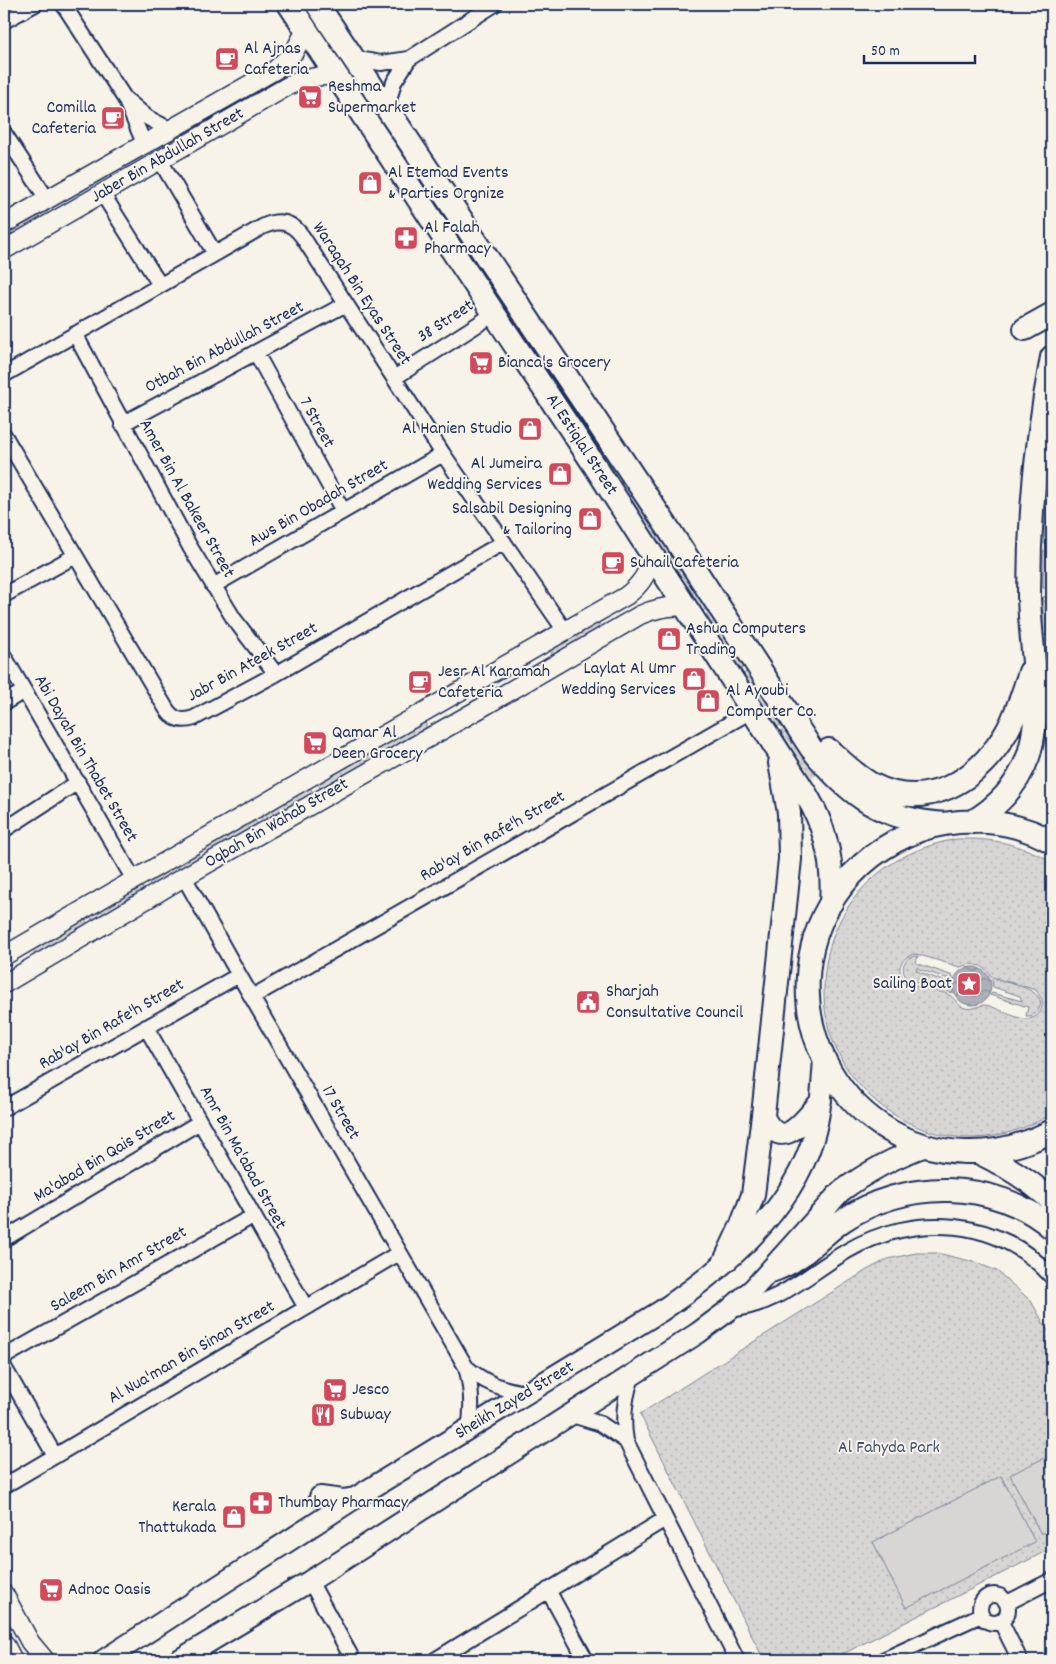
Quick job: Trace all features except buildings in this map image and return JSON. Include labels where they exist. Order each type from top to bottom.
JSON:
[{"type":"main road","name":"Al Estiqlal Street","points":[[288,4],[687,607],[815,810],[822,824],[828,847],[832,871],[831,903]]},
{"type":"main road","name":"Al Estiqlal Street","points":[[317,4],[824,763],[852,792],[865,801],[896,816],[945,824]]},
{"type":"main road","points":[[1025,328],[1052,314]]},
{"type":"main road","points":[[972,822],[988,813],[1014,786],[1023,770],[1029,752],[1036,716],[1029,595],[1032,522],[1038,447],[1052,357]]},
{"type":"main road","points":[[790,714],[852,770],[870,783],[901,794],[936,792],[960,782],[974,772],[998,746],[1014,716],[1033,662]]},
{"type":"main road","points":[[725,1261],[753,1195],[790,859],[789,813],[786,790],[775,745]]},
{"type":"main road","points":[[1052,842],[1011,826],[972,822],[945,824],[911,834],[879,851],[852,874],[831,903],[814,940],[808,980],[811,1021],[824,1059],[839,1086],[860,1109],[878,1123],[898,1135],[926,1146],[952,1151],[978,1152],[997,1150],[1017,1146],[1052,1131]]},
{"type":"main road","name":"Sheikh Zayed Street","points":[[104,1660],[355,1498],[661,1311],[683,1296],[725,1261],[758,1230],[790,1187],[812,1141],[821,1101],[824,1059]]},
{"type":"main road","points":[[763,1116],[771,1130],[780,1134],[789,1133],[797,1128],[821,1101]]},
{"type":"main road","points":[[179,1660],[199,1655],[310,1581],[632,1377],[698,1333],[729,1310],[771,1271],[840,1192],[890,1160],[926,1146]]},
{"type":"main road","points":[[978,1152],[1011,1169],[1034,1185],[1052,1201]]},
{"type":"main road","points":[[771,1271],[799,1258],[828,1232],[858,1211],[893,1197],[912,1193],[950,1190],[988,1195],[1024,1208],[1052,1228]]},
{"type":"main road","points":[[320,1498],[343,1500],[355,1498]]},
{"type":"street","points":[[4,21],[35,4]]},
{"type":"street","points":[[63,4],[125,99],[144,143]]},
{"type":"street","points":[[353,58],[381,64],[409,59],[495,4]]},
{"type":"street","name":"Jaber Bin Abdullah Street","points":[[4,224],[282,64],[294,52],[306,30]]},
{"type":"street","points":[[387,108],[394,82],[409,59]]},
{"type":"street","name":"Jaber Bin Abdullah Street","points":[[4,250],[298,81],[315,76],[336,76]]},
{"type":"street","points":[[125,99],[148,118],[169,129]]},
{"type":"street","points":[[176,151],[200,128],[201,120],[195,114]]},
{"type":"street","points":[[4,133],[47,199]]},
{"type":"street","points":[[160,160],[215,254]]},
{"type":"street","points":[[102,193],[160,285]]},
{"type":"street","name":"Waraqah Bin Eyas Street","points":[[4,375],[270,223],[279,221],[288,223],[296,228],[302,236],[443,454],[565,632]]},
{"type":"street","name":"Otbah Bin Abdullah Street","points":[[122,424],[346,304]]},
{"type":"street","name":"38 Street","points":[[394,378],[494,314]]},
{"type":"street","name":"Amer Bin Al Bakeer Street","points":[[75,334],[122,424],[213,586],[242,631],[276,674]]},
{"type":"street","name":"7 Street","points":[[256,353],[343,511]]},
{"type":"street","name":"Jabr Bin Ateek Street","points":[[4,435],[167,710],[177,719],[188,720],[194,718],[276,674],[504,542]]},
{"type":"street","name":"Aws Bin Obadah Street","points":[[213,586],[443,454]]},
{"type":"street","name":"Oqbah Bin Wahab Street","points":[[4,956],[633,591],[644,578],[651,562],[652,554]]},
{"type":"street","points":[[4,595],[75,556]]},
{"type":"street","name":"Oqbah Bin Wahab Street","points":[[4,984],[184,877],[648,611],[667,606],[687,607]]},
{"type":"street","name":"Abi Dayah Bin Thabet Street","points":[[4,656],[134,880]]},
{"type":"street","points":[[480,708],[485,694],[507,679],[508,670],[503,667]]},
{"type":"street","points":[[4,703],[24,691]]},
{"type":"street","name":"Rab'ay Bin Rafe'h Street","points":[[252,997],[753,710]]},
{"type":"street","points":[[4,830],[78,782]]},
{"type":"street","name":"17 Street","points":[[184,877],[466,1367],[472,1396],[469,1429]]},
{"type":"street","name":"Rab'ay Bin Rafe'h Street","points":[[4,1108],[239,975]]},
{"type":"street","name":"Amr Bin Ma'abad Street","points":[[146,1027],[306,1308]]},
{"type":"street","name":"Ma'abad Bin Qais Street","points":[[4,1239],[200,1122]]},
{"type":"street","name":"Saleem Bin Amr Street","points":[[4,1357],[253,1216]]},
{"type":"street","points":[[729,1310],[754,1306],[778,1296],[863,1242],[900,1229],[920,1226],[958,1227],[994,1236],[1024,1253],[1038,1263],[1052,1277]]},
{"type":"street","name":"Al Nua'man Bin Sinan Street","points":[[4,1486],[399,1253]]},
{"type":"street","points":[[4,1367],[55,1456]]},
{"type":"street","name":"17 Street","points":[[466,1367],[484,1382],[525,1394]]},
{"type":"street","points":[[632,1377],[626,1392],[623,1408],[623,1425],[626,1441],[737,1660]]},
{"type":"street","points":[[572,1415],[601,1424],[626,1441]]},
{"type":"street","points":[[438,1660],[665,1519]]},
{"type":"street","points":[[1007,1603],[1052,1580]]},
{"type":"street","points":[[310,1581],[352,1660]]},
{"type":"street","points":[[548,1590],[586,1660]]},
{"type":"street","points":[[4,1594],[9,1618],[45,1660]]},
{"type":"street","points":[[990,1596],[1000,1596],[1007,1603],[1008,1612],[1001,1622],[992,1624],[981,1616],[983,1601],[990,1596]]},
{"type":"street","points":[[883,1660],[981,1616]]},
{"type":"street","points":[[1001,1622],[1020,1660]]},
{"type":"street","points":[[4,1642],[13,1660]]},
{"type":"green space","points":[[46,209],[49,215],[4,241],[4,233]]},
{"type":"green space","points":[[612,461],[675,556],[668,560],[605,465]]},
{"type":"green space","points":[[1045,506],[1052,507],[1051,544],[1044,544]]},
{"type":"green space","points":[[1043,551],[1051,551],[1051,588],[1043,588]]},
{"type":"green space","points":[[679,561],[709,607],[701,612],[672,565]]},
{"type":"green space","points":[[1051,596],[1051,635],[1043,635],[1043,597]]},
{"type":"green space","points":[[712,611],[747,665],[739,670],[704,616]]},
{"type":"green space","points":[[598,622],[602,629],[553,656],[549,649]]},
{"type":"green space","points":[[751,669],[785,722],[777,727],[743,674]]},
{"type":"green space","points":[[423,721],[426,724],[426,728],[379,756],[375,749]]},
{"type":"green space","points":[[788,726],[818,773],[810,778],[780,732]]},
{"type":"green space","points":[[369,752],[373,759],[321,789],[317,783]]},
{"type":"green space","points":[[310,787],[313,793],[264,822],[260,816]]},
{"type":"green space","points":[[254,819],[258,825],[208,854],[204,848]]},
{"type":"green space","points":[[957,839],[995,841],[1029,851],[1052,862],[1052,1052],[1050,1057],[1052,1065],[1052,1114],[1023,1128],[981,1138],[941,1134],[914,1125],[889,1111],[867,1093],[848,1071],[835,1046],[826,1018],[824,978],[827,957],[833,936],[842,916],[858,893],[882,870],[910,854]],"holes":[[[916,954],[960,967],[970,964],[981,966],[992,977],[1036,990],[1042,999],[1041,1011],[1035,1017],[1027,1019],[984,1005],[965,1008],[946,993],[908,983],[900,971],[904,959]]]},
{"type":"green space","points":[[197,851],[201,859],[151,887],[147,879]]},
{"type":"green space","points":[[142,887],[146,894],[94,923],[90,916]]},
{"type":"green space","points":[[85,919],[89,927],[36,956],[32,949]]},
{"type":"green space","points":[[918,956],[916,963],[953,976],[952,980],[916,968],[917,971],[951,984],[953,993],[907,979],[903,968],[907,959]]},
{"type":"green space","points":[[992,979],[1024,988],[1038,996],[1041,1002],[1037,1013],[1026,1016],[1028,1007],[990,995],[992,993],[1022,1001],[1020,996],[993,987]]},
{"type":"green space","name":"Al Fahyda Park","points":[[916,1253],[937,1253],[974,1262],[997,1271],[1031,1301],[1052,1338],[1052,1548],[831,1660],[764,1660],[640,1414],[867,1270],[888,1259]]},
{"type":"green space","points":[[1044,1458],[1052,1473],[1052,1528],[1041,1534],[1010,1475]]},
{"type":"green space","points":[[1001,1476],[1035,1542],[906,1608],[873,1542]]},
{"type":"water","points":[[972,967],[979,968],[985,973],[990,979],[990,993],[985,999],[979,1004],[972,1005],[965,1004],[959,999],[954,993],[953,986],[954,979],[959,973],[965,968]]},
{"type":"place","name":"Al Ajnas Cafeteria","points":[[227,59]]},
{"type":"place","name":"Reshma Supermarket","points":[[310,97]]},
{"type":"place","name":"Comilla Cafeteria","points":[[113,118]]},
{"type":"place","name":"Al Etemad Events & Parties Orgnize","points":[[370,183]]},
{"type":"place","name":"Al Falah Pharmacy","points":[[406,238]]},
{"type":"place","name":"Bianca's Grocery","points":[[481,363]]},
{"type":"place","name":"Al Hanien Studio","points":[[530,429]]},
{"type":"place","name":"Al Jumeira Wedding Services","points":[[560,474]]},
{"type":"place","name":"Salsabil Designing & Tailoring","points":[[590,519]]},
{"type":"place","name":"Suhail Cafeteria","points":[[613,563]]},
{"type":"place","name":"Ashua Computers Trading","points":[[669,639]]},
{"type":"place","name":"Laylat Al Umr Wedding Services","points":[[694,679]]},
{"type":"place","name":"Jesr Al Karamah Cafeteria","points":[[420,682]]},
{"type":"place","name":"Al Ayoubi Computer Co.","points":[[708,701]]},
{"type":"place","name":"Qamar Al Deen Grocery","points":[[315,743]]},
{"type":"place","name":"Sailing Boat","points":[[969,984]]},
{"type":"place","name":"Sharjah Consultative Council","points":[[588,1002]]},
{"type":"place","name":"Jesco","points":[[335,1390]]},
{"type":"place","name":"Subway","points":[[323,1415]]},
{"type":"place","name":"Thumbay Pharmacy","points":[[261,1503]]},
{"type":"place","name":"Kerala Thattukada","points":[[234,1517]]},
{"type":"place","name":"Adnoc Oasis","points":[[51,1590]]}]
